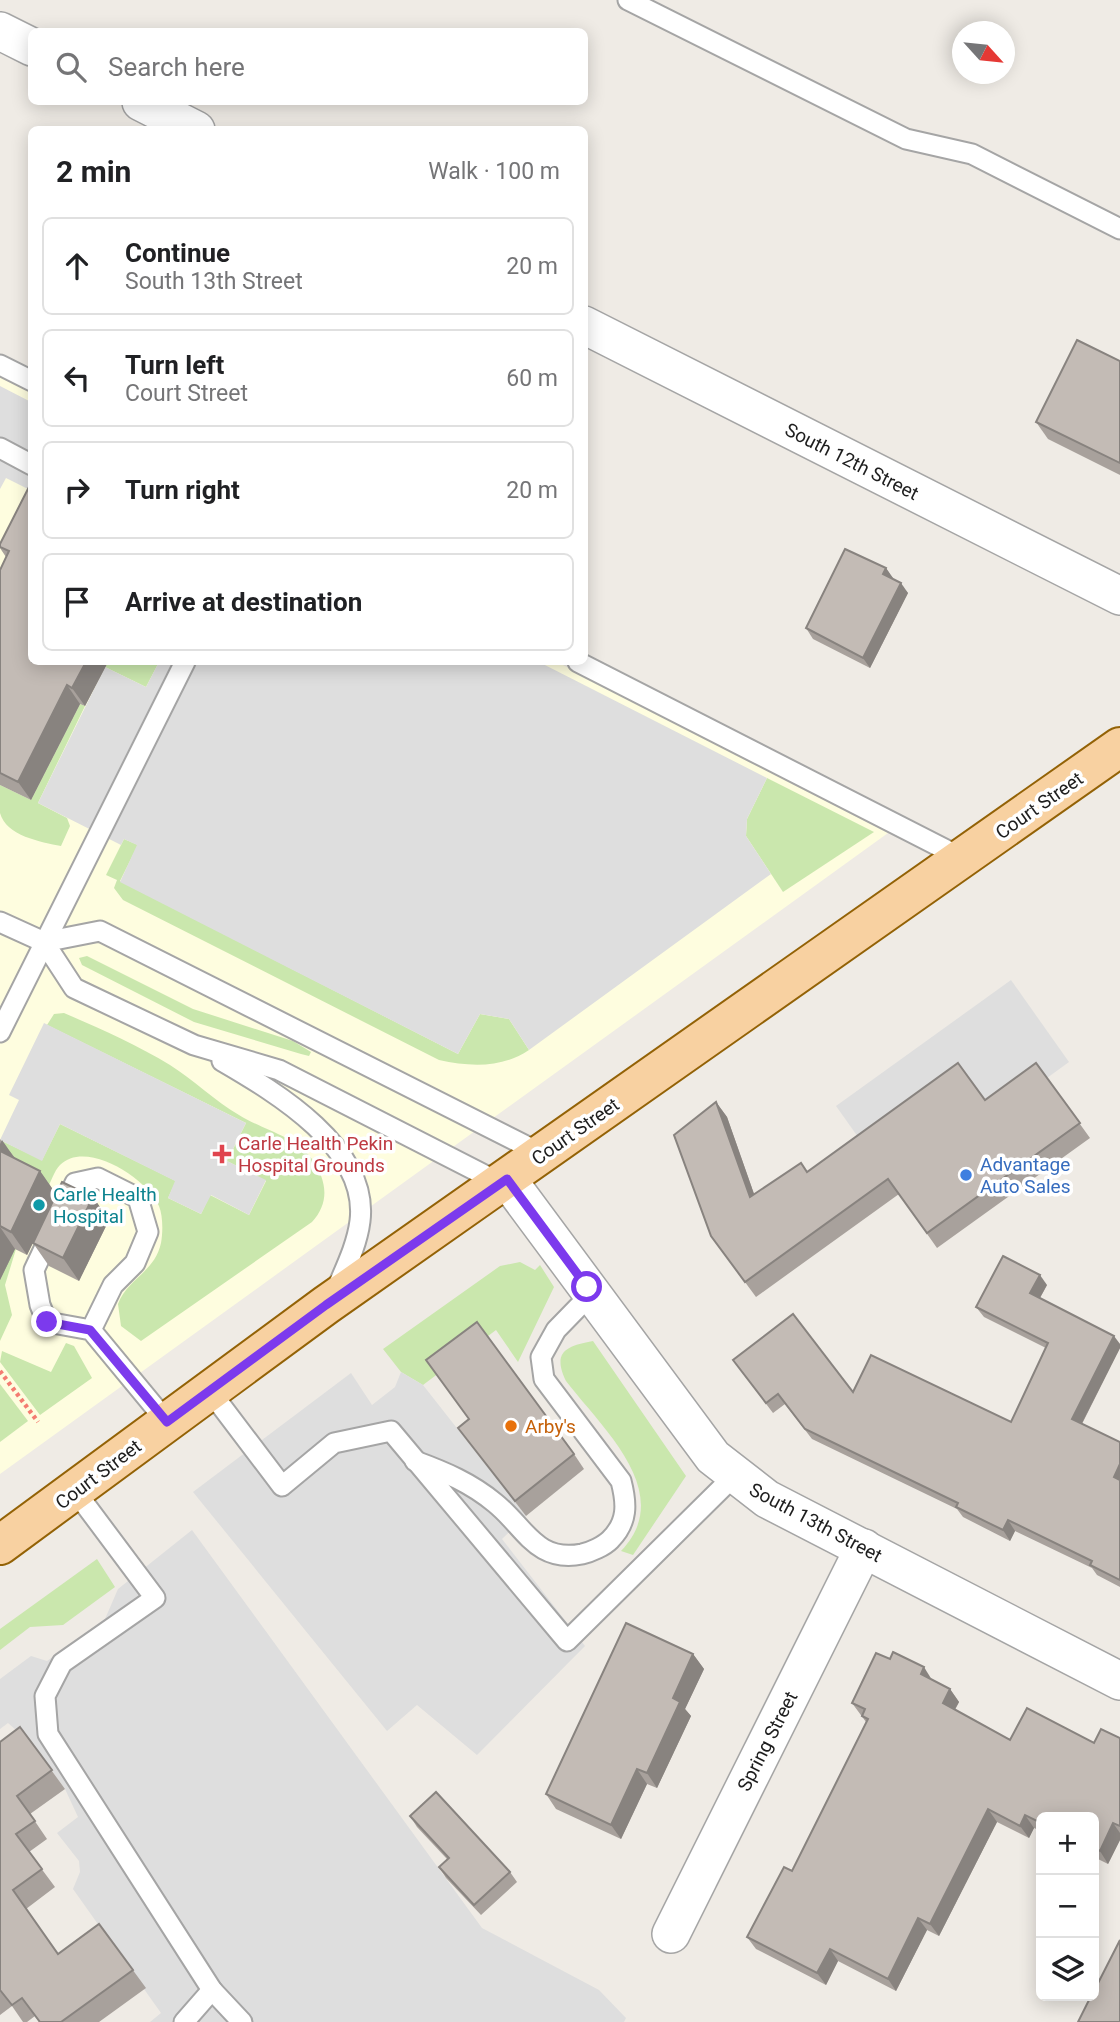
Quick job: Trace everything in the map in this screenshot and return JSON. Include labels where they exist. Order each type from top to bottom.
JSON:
[{"type":"main road","name":"Court Street","points":[[0,1545],[332,1300],[1120,747]]},
{"type":"street","points":[[0,31],[28,45]]},
{"type":"street","points":[[147,105],[188,126]]},
{"type":"street","name":"South 12th Street","points":[[588,328],[1120,596]]},
{"type":"street","name":"South 13th Street","points":[[504,1181],[592,1293],[713,1457],[734,1475],[766,1499],[1120,1680]]},
{"type":"street","name":"Spring Street","points":[[671,1934],[864,1548]]},
{"type":"lane","points":[[628,0],[906,139],[972,154],[1120,229]]},
{"type":"lane","points":[[0,365],[28,379]]},
{"type":"lane","points":[[0,448],[28,463]]},
{"type":"lane","points":[[0,1032],[7,1004],[44,942],[183,665]]},
{"type":"lane","points":[[584,665],[962,858]]},
{"type":"lane","points":[[0,922],[44,942],[74,988],[194,1045],[251,1078],[302,1115],[335,1144],[355,1181],[360,1220],[332,1300]]},
{"type":"lane","points":[[44,942],[100,931],[542,1154]]},
{"type":"lane","points":[[194,1045],[279,1070],[504,1181]]},
{"type":"lane","points":[[90,1330],[113,1285],[135,1263],[148,1232],[138,1198],[98,1178],[75,1183],[34,1270],[40,1305],[47,1322],[90,1330],[167,1422]]},
{"type":"lane","points":[[414,1461],[458,1477],[497,1504],[543,1550],[565,1557],[587,1553],[609,1542],[624,1521],[626,1501],[621,1481],[544,1379],[541,1357],[556,1330],[592,1293]]},
{"type":"lane","points":[[210,1391],[282,1486],[334,1443],[391,1431],[566,1642],[734,1475]]},
{"type":"lane","points":[[75,1491],[155,1598],[62,1663],[44,1696],[48,1734],[212,1990],[242,2022]]},
{"type":"lane","points":[[184,2022],[212,1990]]},
{"type":"path","points":[[0,1371],[38,1422]]},
{"type":"shaded area","name":"Carle Health Pekin Hospital Grounds","points":[[0,373],[28,387],[28,665],[563,665],[888,833],[0,1474]]},
{"type":"shaded area","points":[[0,386],[28,400],[28,489],[6,478],[0,489]]},
{"type":"shaded area","points":[[157,665],[545,665],[767,778],[747,819],[746,836],[771,874],[529,1050],[509,1019],[480,1014],[458,1054],[120,882],[137,845],[124,839],[121,845],[38,803],[105,667],[146,687]]},
{"type":"shaded area","points":[[1011,980],[1069,1062],[996,1115],[868,1151],[836,1106]]},
{"type":"shaded area","points":[[44,1023],[246,1123],[227,1161],[266,1180],[249,1215],[211,1195],[201,1214],[168,1198],[175,1181],[60,1124],[42,1161],[0,1140],[19,1100],[9,1095]]},
{"type":"shaded area","points":[[401,1372],[423,1385],[526,1516],[502,1539],[585,1646],[477,1755],[417,1705],[387,1731],[193,1492],[351,1373],[372,1405],[395,1387]]},
{"type":"shaded area","points":[[192,1530],[482,1928],[599,1990],[626,2018],[624,2022],[150,2022],[161,2013],[73,1889],[80,1872],[79,1861],[57,1833],[78,1817],[65,1789],[33,1745],[8,1723],[0,1729],[0,1679],[31,1656],[47,1661],[105,1619],[118,1589]]},
{"type":"green space","points":[[106,665],[157,665],[146,687],[105,667]]},
{"type":"green space","points":[[80,704],[85,706],[38,803],[67,818],[70,826],[61,846],[25,837],[9,827],[0,813],[0,785],[31,800]]},
{"type":"green space","points":[[767,778],[874,832],[783,892],[746,836],[747,819]]},
{"type":"green space","points":[[124,839],[138,845],[120,881],[458,1054],[480,1014],[509,1019],[529,1050],[497,1063],[463,1064],[439,1060],[123,900],[114,888],[117,880],[106,875]]},
{"type":"green space","points":[[87,956],[193,1009],[293,1041],[311,1052],[309,1056],[301,1054],[194,1022],[82,965],[79,958]]},
{"type":"green space","points":[[64,1013],[157,1058],[239,1115],[297,1145],[312,1159],[323,1183],[322,1207],[312,1222],[141,1341],[121,1326],[118,1304],[122,1295],[158,1253],[161,1243],[161,1214],[152,1195],[142,1184],[115,1165],[85,1156],[71,1158],[60,1165],[47,1189],[13,1173],[0,1140],[42,1160],[60,1124],[176,1181],[168,1198],[201,1214],[210,1195],[249,1215],[266,1181],[227,1161],[246,1123],[47,1025],[54,1014]]},
{"type":"green space","points":[[0,1241],[16,1249],[5,1285],[12,1315],[0,1341]]},
{"type":"green space","points":[[520,1262],[535,1270],[540,1265],[554,1287],[518,1362],[496,1330],[423,1385],[401,1372],[383,1349],[500,1266]]},
{"type":"green space","points":[[593,1341],[686,1476],[633,1555],[621,1551],[636,1529],[641,1506],[637,1484],[628,1462],[614,1440],[566,1381],[562,1371],[561,1357],[564,1352],[575,1345]]},
{"type":"green space","points":[[66,1343],[74,1346],[92,1378],[40,1415],[0,1362],[2,1351],[51,1372]]},
{"type":"green space","points":[[0,1384],[28,1421],[0,1442]]},
{"type":"green space","points":[[97,1559],[115,1587],[63,1625],[30,1627],[0,1650],[0,1629]]},
{"type":"building","points":[[1077,340],[1120,361],[1120,463],[1036,422]]},
{"type":"building","points":[[28,489],[28,665],[84,665],[72,688],[67,685],[18,782],[0,773],[0,570],[9,551],[0,547]]},
{"type":"building","points":[[845,549],[886,568],[883,574],[901,583],[863,658],[806,628]]},
{"type":"building","points":[[958,1063],[985,1100],[1036,1063],[1080,1123],[927,1233],[888,1179],[745,1282],[711,1236],[674,1135],[716,1102],[750,1197],[801,1163],[807,1172]]},
{"type":"building","points":[[0,1151],[40,1171],[11,1232],[0,1226]]},
{"type":"building","points":[[62,1182],[93,1197],[63,1258],[33,1243]]},
{"type":"building","points":[[1003,1256],[1040,1275],[1030,1293],[1114,1336],[1072,1419],[1120,1442],[1120,1464],[1114,1477],[1120,1480],[1120,1580],[1090,1565],[1092,1561],[1008,1520],[1003,1530],[956,1507],[958,1503],[805,1429],[778,1394],[766,1403],[733,1360],[793,1314],[853,1392],[871,1355],[1011,1422],[1048,1343],[976,1307]]},
{"type":"building","points":[[477,1322],[574,1454],[515,1501],[458,1428],[469,1419],[426,1360]]},
{"type":"building","points":[[626,1623],[693,1654],[673,1698],[680,1702],[647,1773],[637,1769],[611,1825],[546,1794]]},
{"type":"building","points":[[893,1652],[924,1667],[921,1674],[950,1689],[943,1703],[1010,1740],[1027,1708],[1094,1743],[1101,1729],[1120,1738],[1120,1826],[1113,1823],[1100,1851],[1099,1812],[1036,1812],[1036,1820],[1025,1815],[1020,1826],[988,1809],[930,1924],[918,1918],[888,1979],[830,1949],[817,1973],[747,1937],[784,1867],[792,1871],[868,1719],[862,1716],[865,1709],[852,1703],[876,1653],[890,1659]]},
{"type":"building","points":[[20,1727],[52,1770],[17,1796],[35,1821],[16,1834],[42,1869],[13,1890],[58,1954],[99,1924],[133,1970],[61,2022],[40,2022],[22,1998],[12,2005],[0,1990],[0,1742]]},
{"type":"building","points":[[436,1792],[510,1872],[474,1905],[439,1867],[449,1858],[410,1816]]},
{"type":"building","points":[[1120,1940],[1120,2022],[1078,2022],[1088,2001],[1099,2001],[1099,1981]]},
{"type":"place","name":"Carle Health Pekin Hospital Grounds","points":[[222,1154]]},
{"type":"place","name":"Advantage Auto Sales","points":[[966,1175]]},
{"type":"place","name":"Carle Health Hospital","points":[[39,1205]]},
{"type":"place","name":"Arby's","points":[[511,1426]]},
{"type":"route","points":[[47,1322],[90,1330],[167,1422],[326,1305],[507,1179],[587,1287]]}]
